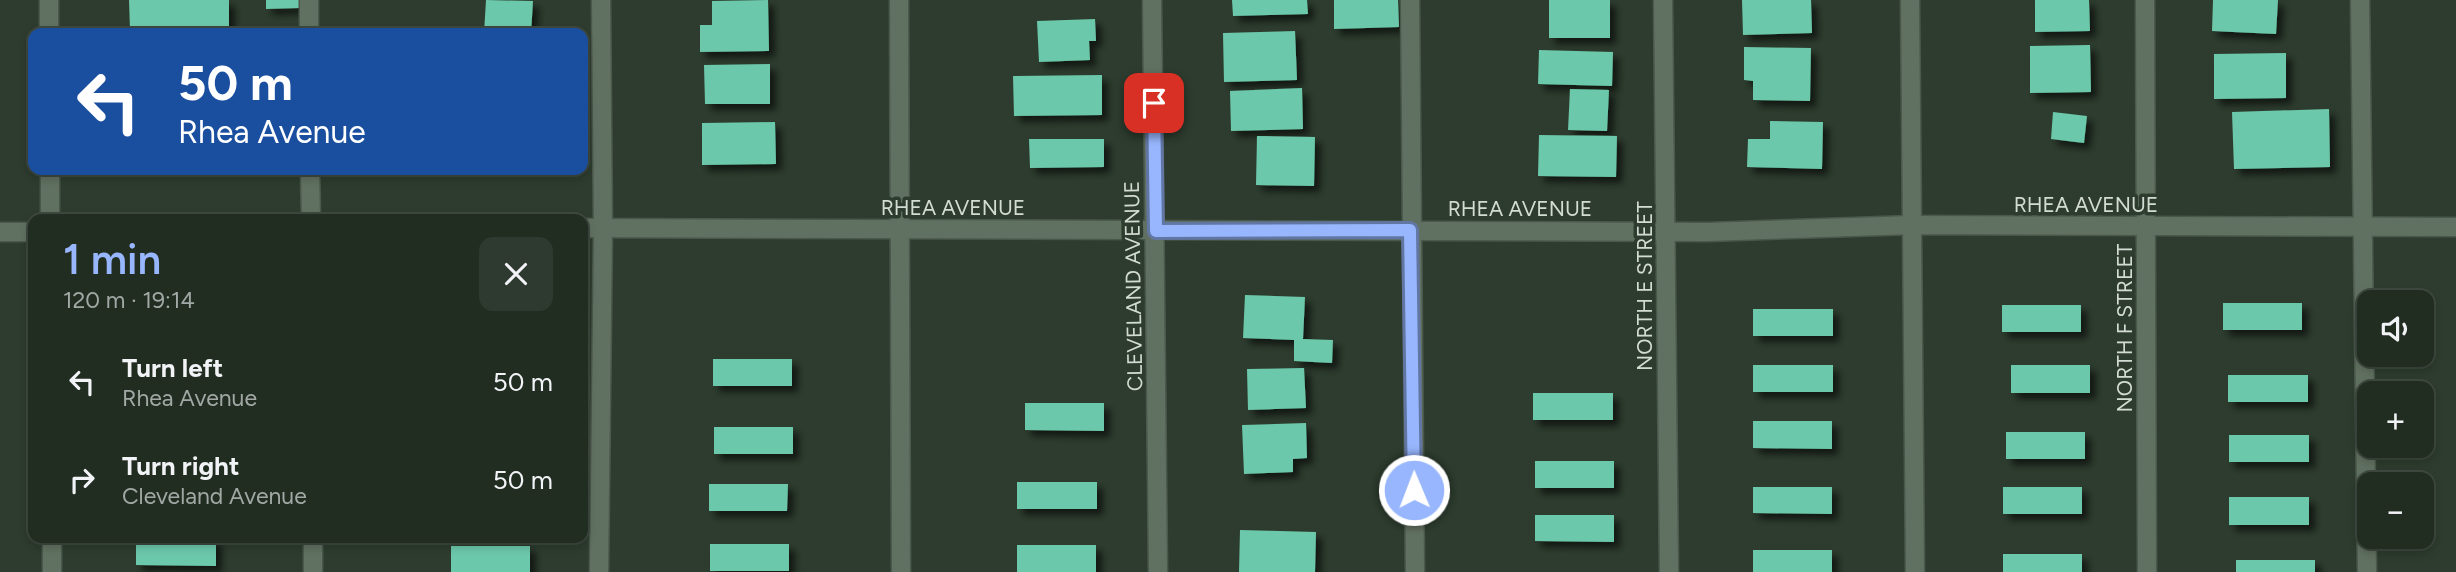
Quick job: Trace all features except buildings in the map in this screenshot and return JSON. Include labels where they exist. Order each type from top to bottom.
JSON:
[{"type":"street","points":[[49,0],[49,28]]},
{"type":"street","points":[[309,0],[309,28]]},
{"type":"street","points":[[599,572],[603,228],[600,0]]},
{"type":"street","points":[[899,0],[901,572]]},
{"type":"street","name":"CLEVELAND AVENUE","points":[[1152,0],[1158,572]]},
{"type":"street","points":[[1410,0],[1415,572]]},
{"type":"street","name":"NORTH E STREET","points":[[1663,0],[1669,572]]},
{"type":"street","points":[[1910,0],[1915,572]]},
{"type":"street","name":"NORTH F STREET","points":[[2145,0],[2147,572]]},
{"type":"street","points":[[2360,0],[2367,572]]},
{"type":"street","points":[[50,175],[50,214]]},
{"type":"street","points":[[310,175],[311,214]]},
{"type":"street","name":"RHEA AVENUE","points":[[588,228],[1667,232],[1912,225],[2456,227]]},
{"type":"street","points":[[0,232],[28,232]]},
{"type":"street","points":[[52,543],[52,572]]},
{"type":"street","points":[[313,543],[313,572]]},
{"type":"route","points":[[1154,103],[1156,231],[1410,230],[1414,490]]}]
